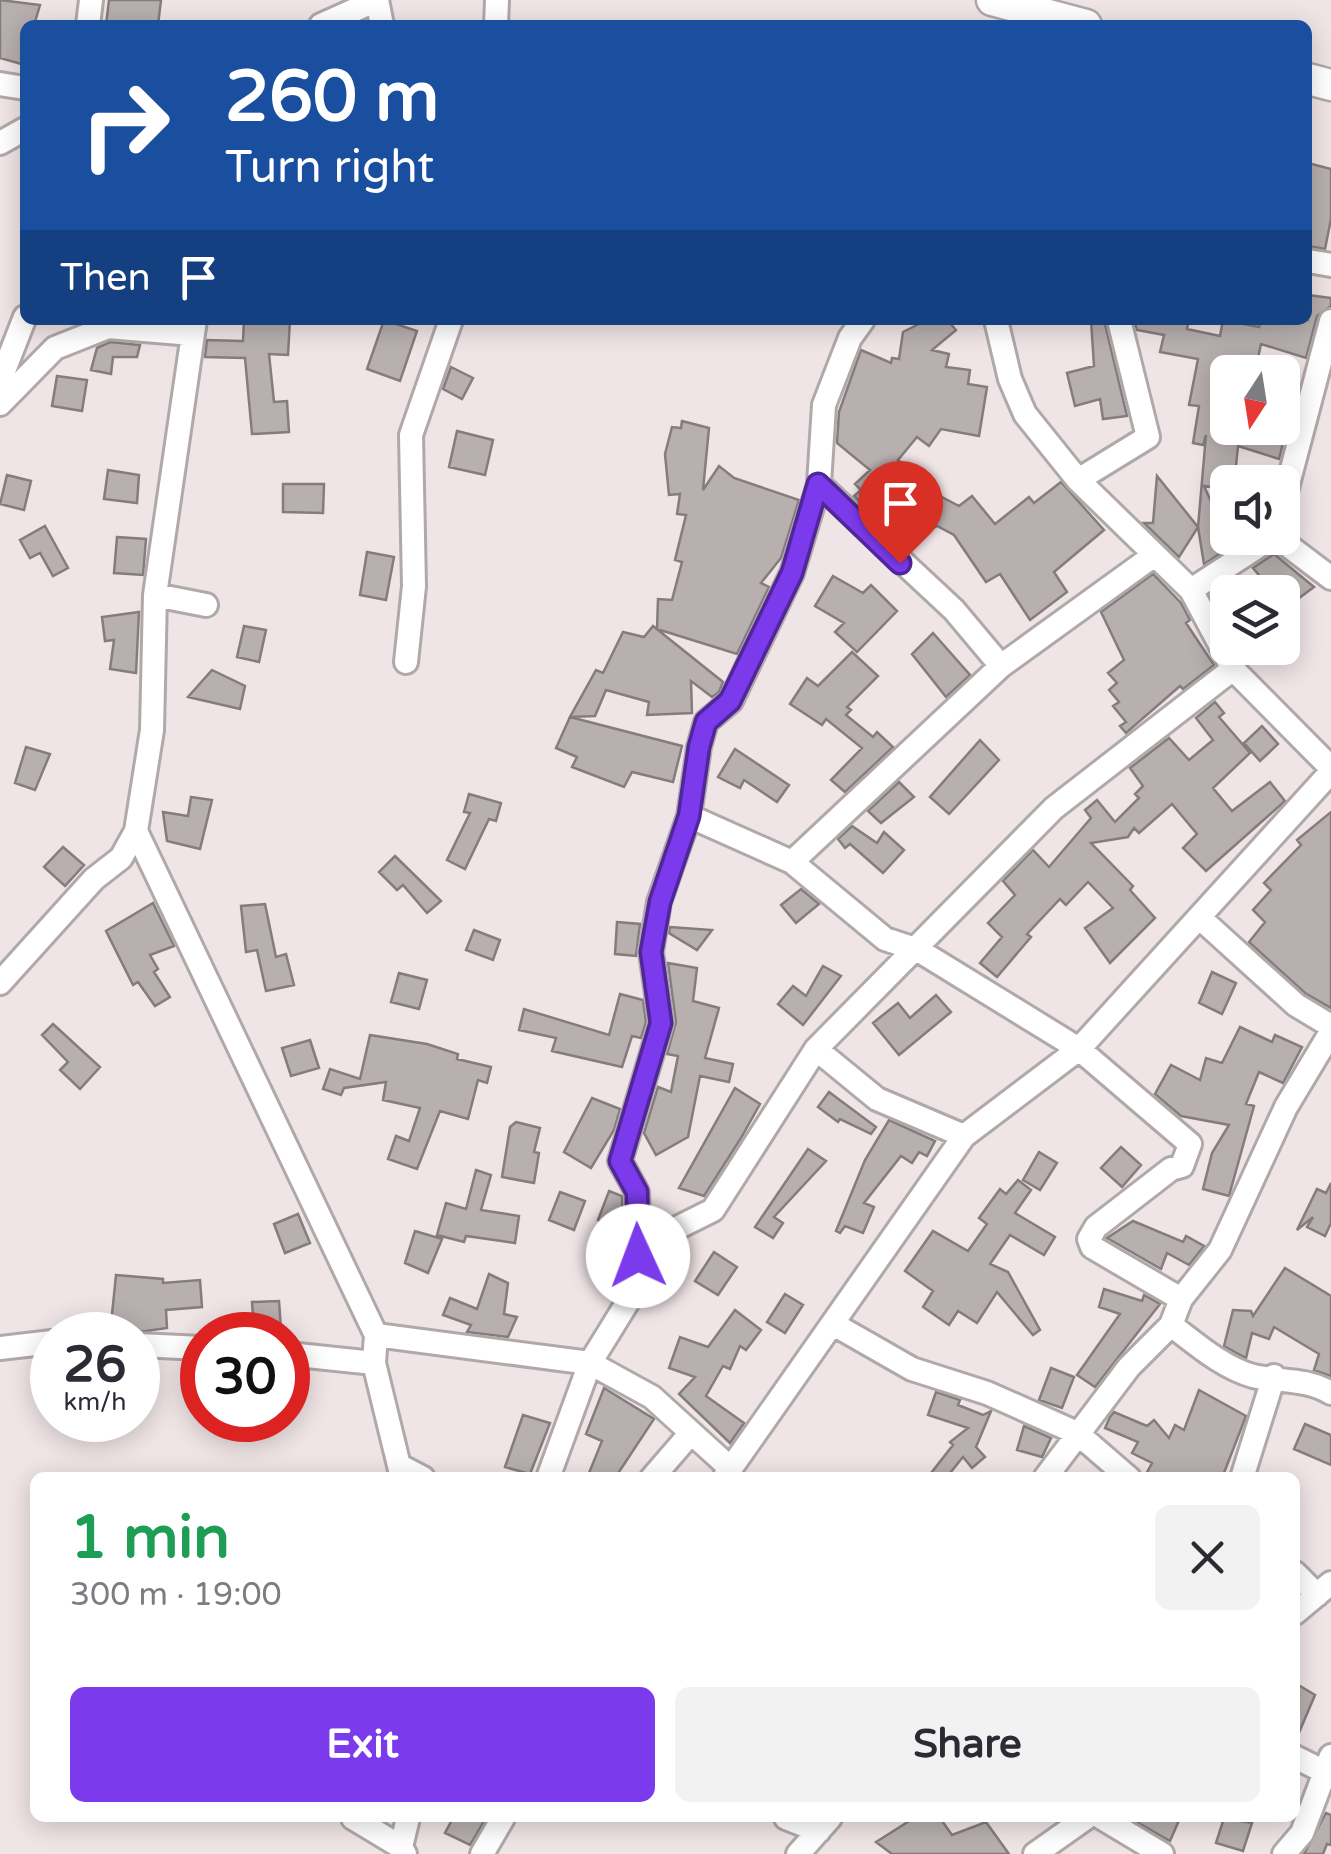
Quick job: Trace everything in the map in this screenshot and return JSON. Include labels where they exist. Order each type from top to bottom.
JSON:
[{"type":"main road","points":[[992,0],[1035,19]]},
{"type":"street","points":[[330,20],[355,5],[377,0]]},
{"type":"street","points":[[1293,465],[1331,321]]},
{"type":"street","points":[[0,381],[22,325]]},
{"type":"street","points":[[406,662],[414,586],[411,435],[449,325]]},
{"type":"street","points":[[640,1282],[637,1192],[620,1161],[661,1023],[651,952],[660,902],[689,816],[706,722],[730,701],[792,573],[818,484],[824,404],[850,338],[859,325]]},
{"type":"street","points":[[376,1335],[590,1363],[652,1397],[690,1434],[718,1453],[727,1472],[964,1136],[1080,1049],[1331,770],[1232,669],[1191,590],[1078,480],[1025,414],[1010,379],[997,325]]},
{"type":"street","points":[[1078,480],[1148,437],[1120,325]]},
{"type":"street","points":[[0,404],[55,348],[108,326],[193,327],[155,596],[152,730],[136,831],[121,858],[94,879],[0,983]]},
{"type":"street","points":[[818,484],[954,610],[1000,666]]},
{"type":"street","points":[[1191,590],[1247,555]]},
{"type":"street","points":[[1298,555],[1331,578]]},
{"type":"street","points":[[792,862],[1000,666],[1153,556]]},
{"type":"street","points":[[155,596],[206,605]]},
{"type":"street","points":[[550,1472],[590,1363],[640,1282],[679,1226],[713,1210],[816,1049],[918,950],[1054,808],[1232,669]]},
{"type":"street","points":[[689,816],[792,862],[884,939],[918,950],[1080,1049],[1190,1144],[1182,1166],[1170,1169],[1096,1227],[1089,1239],[1092,1248],[1182,1299]]},
{"type":"street","points":[[136,831],[376,1335],[374,1363],[401,1472]]},
{"type":"street","points":[[1049,1472],[1077,1433],[1106,1403],[1129,1367],[1171,1324],[1182,1299],[1220,1250],[1286,1107],[1331,1029],[1296,1006],[1200,918]]},
{"type":"street","points":[[816,1049],[877,1099],[964,1136]]},
{"type":"street","points":[[1171,1324],[1208,1353],[1254,1376],[1274,1376],[1331,1392]]},
{"type":"street","points":[[834,1325],[912,1369],[988,1393],[1077,1433],[1122,1472]]},
{"type":"street","points":[[0,1348],[30,1345]]},
{"type":"street","points":[[310,1356],[374,1363]]},
{"type":"street","points":[[1244,1472],[1274,1376]]},
{"type":"street","points":[[657,1472],[690,1434]]},
{"type":"street","points":[[1300,1575],[1324,1589],[1300,1608]]},
{"type":"street","points":[[1284,1854],[1302,1833],[1329,1768],[1300,1759]]},
{"type":"street","points":[[360,1822],[403,1850],[407,1822]]},
{"type":"street","points":[[482,1854],[501,1822]]},
{"type":"street","points":[[1035,1854],[1080,1822]]},
{"type":"street","points":[[1109,1822],[1162,1854]]},
{"type":"street","points":[[798,1854],[824,1824]]},
{"type":"building","points":[[0,0],[40,5],[36,20],[20,20],[20,64],[0,58]]},
{"type":"building","points":[[109,0],[161,0],[159,20],[107,20]]},
{"type":"building","points":[[1312,164],[1331,169],[1331,219],[1325,249],[1312,247]]},
{"type":"building","points":[[1312,296],[1331,298],[1331,306],[1317,316],[1306,358],[1261,344],[1259,355],[1210,355],[1210,445],[1282,445],[1279,459],[1238,446],[1236,465],[1210,465],[1210,487],[1204,486],[1210,499],[1210,555],[1218,555],[1204,564],[1198,527],[1206,435],[1203,445],[1193,443],[1199,406],[1189,405],[1198,359],[1160,352],[1164,335],[1137,330],[1136,325],[1188,325],[1187,329],[1220,336],[1222,325],[1312,325]]},
{"type":"building","points":[[244,325],[290,325],[288,355],[269,354],[274,402],[287,401],[289,432],[252,434],[245,358],[205,357],[207,340],[243,341]]},
{"type":"building","points":[[382,325],[417,331],[400,381],[367,369]]},
{"type":"building","points":[[917,325],[952,325],[956,330],[932,350],[949,354],[946,367],[970,370],[968,384],[987,387],[979,436],[941,429],[929,446],[917,437],[898,460],[938,495],[959,506],[972,496],[995,524],[1029,497],[1034,503],[1061,482],[1104,530],[1054,572],[1067,592],[1030,620],[1000,574],[986,582],[954,535],[937,526],[916,538],[897,521],[890,530],[854,496],[861,490],[855,484],[870,470],[837,443],[839,412],[861,350],[891,363],[892,358],[899,359],[903,332]]},
{"type":"building","points":[[1091,325],[1105,325],[1127,416],[1103,419],[1100,399],[1075,406],[1067,373],[1094,366]]},
{"type":"building","points":[[110,342],[140,345],[137,357],[113,357],[111,374],[91,370],[97,348]]},
{"type":"building","points":[[451,367],[473,378],[462,399],[443,389]]},
{"type":"building","points":[[57,376],[87,380],[82,411],[52,406]]},
{"type":"building","points":[[682,421],[709,428],[703,490],[719,466],[734,478],[799,500],[781,558],[761,583],[769,587],[737,654],[657,629],[658,599],[672,600],[682,562],[675,560],[686,515],[677,514],[680,494],[669,495],[665,454],[672,427],[681,428]]},
{"type":"building","points":[[457,431],[493,440],[485,475],[449,467]]},
{"type":"building","points":[[108,470],[139,475],[137,503],[104,499]]},
{"type":"building","points":[[7,475],[31,481],[24,510],[0,504]]},
{"type":"building","points":[[1157,476],[1198,527],[1179,557],[1144,523],[1153,523]]},
{"type":"building","points":[[283,484],[324,484],[323,513],[283,512]]},
{"type":"building","points":[[45,526],[68,568],[53,576],[40,553],[30,558],[20,540]]},
{"type":"building","points":[[117,537],[146,539],[143,575],[114,573]]},
{"type":"building","points":[[367,552],[394,557],[386,600],[360,595]]},
{"type":"building","points":[[1275,555],[1299,575],[1259,575],[1253,568]]},
{"type":"building","points":[[1153,574],[1181,603],[1190,620],[1186,623],[1210,665],[1214,665],[1183,689],[1180,686],[1126,733],[1120,726],[1126,722],[1113,706],[1119,702],[1109,690],[1117,683],[1108,673],[1124,660],[1101,612]]},
{"type":"building","points":[[1300,575],[1314,587],[1300,598]]},
{"type":"building","points":[[833,576],[863,593],[871,585],[897,611],[857,652],[835,632],[844,623],[815,606]]},
{"type":"building","points":[[139,612],[136,673],[110,669],[114,640],[105,641],[102,617]]},
{"type":"building","points":[[244,626],[266,630],[259,662],[237,657]]},
{"type":"building","points":[[653,626],[723,682],[719,692],[712,697],[691,681],[692,713],[647,715],[649,702],[606,690],[595,716],[570,717],[596,670],[603,673],[623,632],[644,637]]},
{"type":"building","points":[[933,633],[970,675],[946,697],[912,654]]},
{"type":"building","points":[[852,652],[878,676],[847,707],[851,710],[846,715],[873,737],[877,732],[893,747],[845,792],[831,780],[862,748],[826,719],[822,725],[790,704],[807,678],[818,686]]},
{"type":"building","points":[[212,670],[245,686],[240,709],[188,697]]},
{"type":"building","points":[[1215,702],[1224,713],[1219,717],[1250,753],[1213,788],[1232,811],[1270,782],[1285,801],[1206,871],[1183,848],[1197,834],[1172,804],[1139,833],[1134,828],[1128,837],[1091,843],[1133,886],[1130,890],[1155,918],[1110,963],[1085,928],[1113,908],[1088,882],[1066,905],[1060,899],[1027,934],[1031,937],[997,977],[980,963],[1002,937],[988,923],[1015,895],[1003,881],[1033,850],[1049,867],[1091,818],[1085,810],[1097,800],[1115,822],[1139,798],[1135,794],[1143,786],[1130,768],[1169,738],[1189,760],[1213,740],[1196,718]]},
{"type":"building","points":[[570,717],[682,746],[673,782],[632,772],[624,787],[572,767],[577,757],[556,748]]},
{"type":"building","points":[[1262,726],[1278,744],[1260,761],[1244,743]]},
{"type":"building","points":[[980,740],[999,760],[949,814],[930,797]]},
{"type":"building","points":[[26,747],[50,754],[35,790],[15,783]]},
{"type":"building","points":[[735,749],[789,785],[777,802],[744,780],[740,788],[718,777]]},
{"type":"building","points":[[899,782],[914,797],[881,823],[868,811]]},
{"type":"building","points":[[469,794],[501,803],[496,821],[489,819],[465,869],[447,860],[470,813],[464,812]]},
{"type":"building","points":[[191,797],[212,800],[200,849],[167,841],[163,812],[188,816]]},
{"type":"building","points":[[1331,812],[1331,1008],[1305,993],[1249,942],[1265,922],[1253,910],[1271,890],[1264,883],[1301,845],[1297,840]]},
{"type":"building","points":[[852,826],[877,843],[884,832],[904,850],[883,873],[850,844],[845,848],[838,839]]},
{"type":"building","points":[[63,847],[84,865],[65,886],[44,867]]},
{"type":"building","points":[[395,856],[441,901],[427,913],[403,885],[397,890],[379,872]]},
{"type":"building","points":[[801,889],[819,904],[796,923],[781,905]]},
{"type":"building","points":[[153,903],[174,946],[150,955],[158,969],[154,972],[170,997],[155,1006],[138,982],[133,985],[106,931]]},
{"type":"building","points":[[265,904],[276,957],[286,954],[294,985],[266,991],[257,950],[246,952],[241,906]]},
{"type":"building","points":[[617,922],[640,924],[636,956],[615,954]]},
{"type":"building","points":[[670,927],[712,930],[697,950],[669,933]]},
{"type":"building","points":[[474,930],[500,940],[493,960],[466,950]]},
{"type":"building","points":[[668,963],[697,968],[693,1001],[719,1008],[705,1058],[733,1064],[729,1082],[700,1076],[688,1137],[656,1155],[644,1133],[658,1087],[671,1092],[678,1056],[667,1054],[676,1022]]},
{"type":"building","points":[[823,966],[841,976],[803,1025],[778,1004],[793,986],[806,996]]},
{"type":"building","points":[[1212,972],[1236,983],[1222,1014],[1199,1003]]},
{"type":"building","points":[[399,973],[427,980],[419,1009],[391,1002]]},
{"type":"building","points":[[620,994],[643,1000],[646,1022],[641,1038],[632,1036],[622,1067],[552,1051],[556,1038],[519,1030],[524,1009],[609,1035]]},
{"type":"building","points":[[936,995],[951,1012],[899,1055],[873,1023],[898,1003],[910,1018]]},
{"type":"building","points":[[53,1024],[100,1067],[80,1089],[60,1070],[68,1062],[42,1035]]},
{"type":"building","points":[[1240,1027],[1272,1042],[1275,1035],[1302,1047],[1283,1083],[1259,1072],[1246,1104],[1254,1106],[1229,1196],[1203,1189],[1212,1153],[1229,1125],[1181,1116],[1155,1094],[1171,1065],[1200,1080],[1206,1058],[1222,1063]]},
{"type":"building","points":[[370,1035],[427,1044],[458,1054],[457,1059],[491,1067],[487,1083],[478,1080],[468,1119],[440,1111],[417,1169],[388,1159],[396,1136],[409,1141],[420,1108],[383,1100],[386,1082],[344,1088],[341,1095],[323,1089],[330,1069],[360,1079]]},
{"type":"building","points":[[310,1040],[319,1068],[291,1076],[282,1048]]},
{"type":"building","points":[[735,1088],[760,1104],[741,1138],[704,1196],[679,1188]]},
{"type":"building","points":[[829,1092],[876,1127],[871,1134],[840,1119],[838,1122],[818,1107]]},
{"type":"building","points":[[592,1098],[620,1109],[614,1130],[591,1168],[564,1152]]},
{"type":"building","points":[[889,1120],[935,1141],[927,1156],[919,1152],[912,1163],[901,1156],[864,1203],[874,1207],[863,1233],[845,1226],[840,1233],[836,1231],[865,1160]]},
{"type":"building","points":[[516,1122],[540,1128],[534,1152],[539,1153],[534,1183],[502,1177],[510,1127]]},
{"type":"building","points":[[1121,1147],[1141,1165],[1122,1187],[1101,1168]]},
{"type":"building","points":[[808,1149],[826,1161],[774,1217],[783,1223],[773,1238],[755,1227]]},
{"type":"building","points":[[1039,1152],[1057,1163],[1040,1190],[1023,1180]]},
{"type":"building","points":[[476,1170],[491,1175],[481,1210],[519,1216],[515,1243],[466,1236],[464,1242],[437,1235],[446,1203],[466,1209]]},
{"type":"building","points":[[1018,1180],[1031,1190],[1015,1213],[1055,1237],[1044,1255],[1010,1235],[990,1264],[1008,1272],[1040,1330],[1033,1335],[997,1292],[977,1323],[958,1311],[949,1325],[923,1307],[933,1291],[905,1271],[933,1231],[968,1251],[987,1224],[979,1218],[1000,1189],[1006,1194]]},
{"type":"building","points":[[1331,1183],[1331,1223],[1325,1236],[1307,1227],[1313,1217],[1297,1230],[1317,1189],[1326,1193]]},
{"type":"building","points":[[609,1191],[622,1196],[623,1229],[598,1220]]},
{"type":"building","points":[[560,1192],[585,1201],[574,1230],[549,1220]]},
{"type":"building","points":[[298,1214],[310,1243],[285,1253],[274,1224]]},
{"type":"building","points":[[1133,1221],[1183,1242],[1186,1236],[1204,1246],[1189,1265],[1167,1253],[1161,1269],[1107,1238]]},
{"type":"building","points":[[415,1231],[442,1239],[428,1273],[405,1263]]},
{"type":"building","points":[[714,1252],[737,1267],[718,1295],[695,1281]]},
{"type":"building","points":[[1285,1268],[1331,1296],[1331,1376],[1314,1370],[1319,1354],[1274,1327],[1269,1339],[1252,1333],[1246,1358],[1224,1346],[1233,1310],[1251,1311],[1253,1316]]},
{"type":"building","points":[[489,1274],[508,1283],[504,1314],[517,1317],[508,1337],[467,1332],[471,1325],[443,1315],[450,1298],[477,1309]]},
{"type":"building","points":[[116,1275],[163,1279],[163,1283],[200,1280],[202,1307],[166,1310],[167,1328],[160,1329],[160,1312],[112,1312]]},
{"type":"building","points":[[1104,1289],[1142,1301],[1144,1295],[1160,1304],[1095,1387],[1077,1375],[1120,1314],[1099,1307]]},
{"type":"building","points":[[785,1294],[803,1305],[785,1333],[767,1322]]},
{"type":"building","points":[[279,1301],[280,1312],[253,1312],[252,1302]]},
{"type":"building","points":[[735,1310],[761,1330],[746,1350],[740,1346],[730,1369],[723,1366],[706,1396],[744,1423],[730,1443],[679,1394],[695,1377],[669,1368],[680,1337],[708,1347]]},
{"type":"building","points":[[1051,1368],[1074,1377],[1062,1408],[1039,1400]]},
{"type":"building","points":[[604,1388],[654,1419],[619,1472],[589,1472],[602,1441],[586,1434]]},
{"type":"building","points":[[1199,1390],[1246,1416],[1224,1472],[1147,1472],[1152,1463],[1132,1453],[1138,1442],[1105,1428],[1114,1412],[1147,1426],[1154,1420],[1169,1438],[1175,1425],[1184,1430]]},
{"type":"building","points":[[936,1392],[960,1400],[958,1405],[983,1415],[991,1411],[976,1447],[985,1457],[972,1468],[963,1457],[951,1472],[932,1472],[953,1445],[950,1442],[968,1428],[928,1415]]},
{"type":"building","points":[[523,1415],[550,1423],[531,1472],[505,1467]]},
{"type":"building","points":[[1305,1424],[1331,1435],[1331,1465],[1294,1449]]},
{"type":"building","points":[[1024,1426],[1051,1438],[1042,1457],[1017,1450]]},
{"type":"building","points":[[1300,1686],[1315,1695],[1300,1730]]},
{"type":"building","points":[[1326,1813],[1331,1815],[1331,1845],[1327,1844],[1323,1854],[1304,1854]]},
{"type":"building","points":[[451,1822],[484,1822],[470,1845],[445,1833]]},
{"type":"building","points":[[908,1822],[943,1822],[952,1835],[986,1822],[1009,1854],[892,1854],[876,1842]]},
{"type":"building","points":[[1137,1822],[1178,1822],[1170,1841]]},
{"type":"building","points":[[1223,1822],[1252,1823],[1243,1851],[1216,1843]]},
{"type":"route","points":[[638,1256],[637,1192],[620,1161],[661,1023],[651,952],[660,902],[689,816],[706,722],[730,701],[792,573],[818,484],[900,563]]}]
